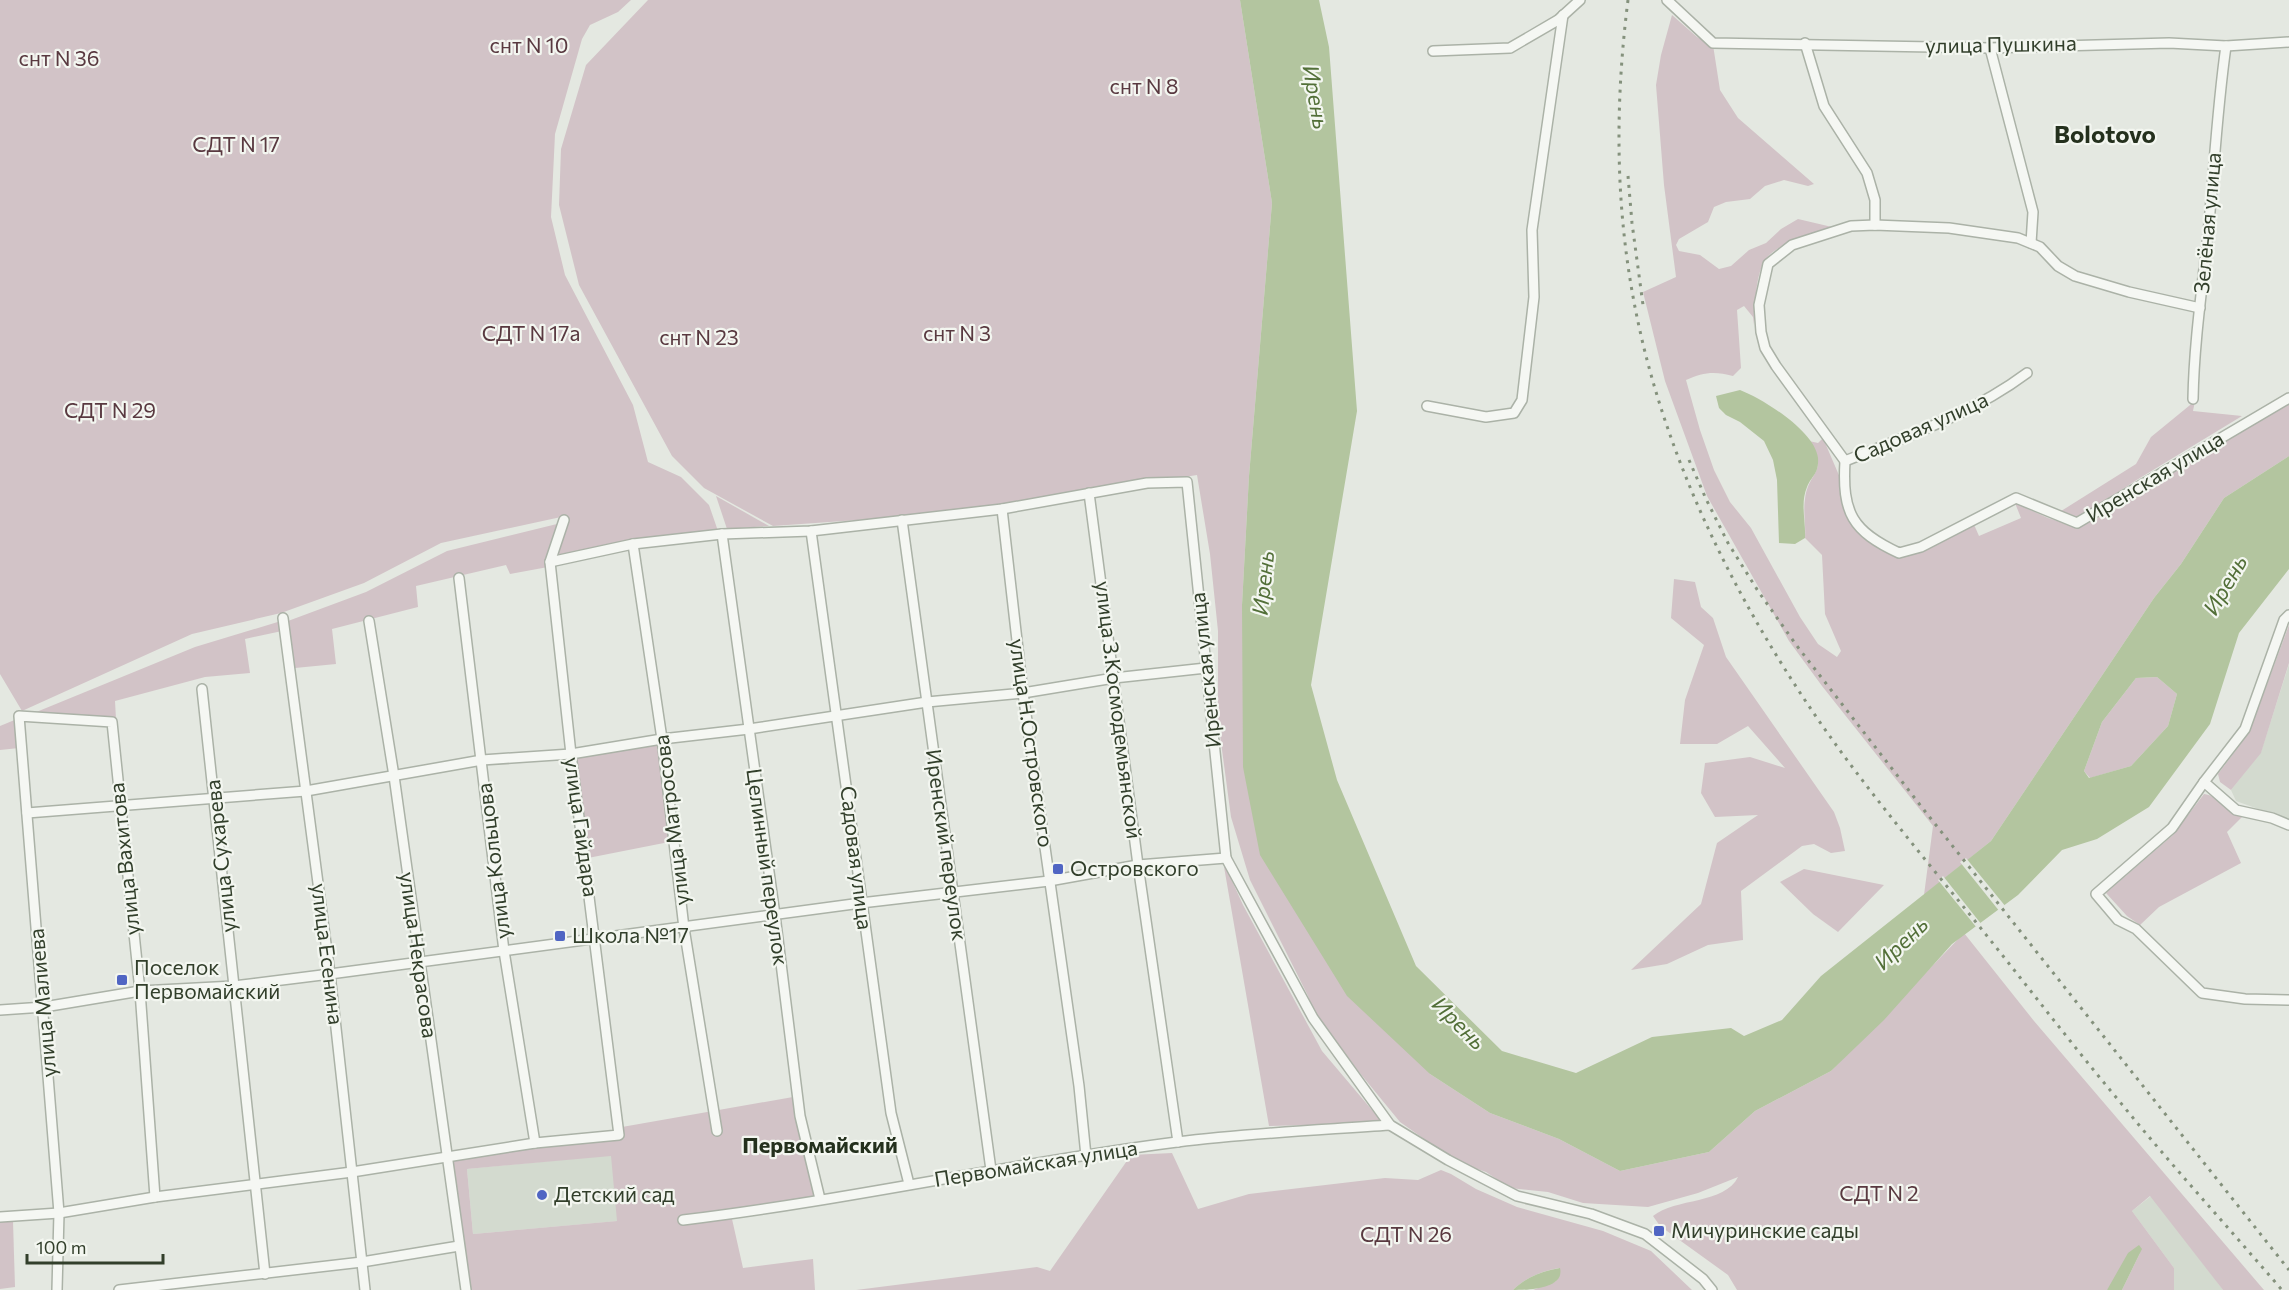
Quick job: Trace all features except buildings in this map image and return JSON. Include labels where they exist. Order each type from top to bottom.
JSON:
[{"type":"street","points":[[1433,51],[1510,48],[1563,15],[1580,0]]},
{"type":"street","name":"улица Пушкина","points":[[1667,0],[1713,43],[1990,48],[2169,43],[2226,46],[2289,42]]},
{"type":"street","points":[[1426,406],[1486,417],[1514,413],[1522,400],[1534,297],[1532,230],[1563,15]]},
{"type":"street","points":[[1805,44],[1824,106],[1867,172],[1875,200],[1875,225]]},
{"type":"street","name":"Зелёная улица","points":[[2193,399],[2193,369],[2218,105],[2226,46]]},
{"type":"street","points":[[1990,48],[2033,213],[2031,243]]},
{"type":"street","name":"Садовая улица","points":[[1921,547],[1899,554],[1878,543],[1854,524],[1847,507],[1845,461],[1765,348],[1759,305],[1768,264],[1792,245],[1851,226],[1949,228],[2018,238],[2040,247],[2058,267],[2075,276],[2129,292],[2200,308]]},
{"type":"street","name":"Садовая улица","points":[[1845,461],[1970,409],[2001,392],[2027,373]]},
{"type":"street","name":"Иренская улица","points":[[1921,547],[2016,498],[2077,523],[2289,398]]},
{"type":"street","name":"Иренская улица","points":[[1089,493],[1147,483],[1187,482],[1226,858]]},
{"type":"street","points":[[550,562],[633,544],[722,534],[811,531],[1002,509],[1089,493]]},
{"type":"street","name":"улица З.Космодемьянской","points":[[1089,493],[1138,865],[1179,1142]]},
{"type":"street","name":"улица Н.Островского","points":[[1002,509],[1023,693],[1079,1086],[1086,1156]]},
{"type":"street","name":"улица Гайдара","points":[[535,1143],[619,1136],[571,754],[550,562],[564,520]]},
{"type":"street","name":"Иренский переулок","points":[[902,520],[991,1170]]},
{"type":"street","name":"Садовая улица","points":[[811,531],[891,1113],[909,1184]]},
{"type":"street","name":"Целинный переулок","points":[[722,534],[775,915],[800,1116],[820,1199]]},
{"type":"street","name":"улица Матросова","points":[[633,544],[662,739],[684,928],[717,1131]]},
{"type":"street","name":"улица Кольцова","points":[[459,578],[504,951],[535,1143]]},
{"type":"street","points":[[2289,615],[2284,620],[2245,729],[2172,828],[2096,894],[2118,920],[2136,929],[2202,993],[2245,999],[2289,1000]]},
{"type":"street","name":"улица Есенина","points":[[283,618],[330,974],[365,1290]]},
{"type":"street","name":"улица Некрасова","points":[[369,621],[394,776],[466,1290]]},
{"type":"street","points":[[27,813],[306,790],[482,760],[571,754],[927,702],[1023,693],[1114,678],[1206,668]]},
{"type":"street","name":"улица Сухарева","points":[[202,689],[265,1274]]},
{"type":"street","name":"улица Вахитова","points":[[19,716],[112,722],[140,991],[155,1197]]},
{"type":"street","name":"улица Малиева","points":[[19,716],[59,1213],[57,1290]]},
{"type":"street","points":[[2204,782],[2236,810],[2272,818],[2289,825]]},
{"type":"street","points":[[0,1010],[44,1007],[140,991],[234,986],[420,963],[953,891],[1049,881],[1138,865],[1226,858],[1313,1018],[1390,1125],[1448,1160],[1517,1196],[1591,1214],[1645,1234],[1703,1279],[1712,1290]]},
{"type":"street","name":"Первомайская улица","points":[[683,1220],[777,1208],[991,1170],[1179,1142],[1390,1125]]},
{"type":"street","points":[[0,1217],[59,1213],[155,1197],[352,1172],[535,1143]]},
{"type":"street","points":[[120,1290],[362,1262],[459,1246]]},
{"type":"shaded area","points":[[2289,664],[2289,820],[2236,801],[2231,790],[2261,752]]},
{"type":"shaded area","name":"Детский сад","points":[[612,1155],[618,1221],[473,1234],[467,1169]]},
{"type":"shaded area","points":[[2151,1196],[2223,1290],[2174,1290],[2174,1268],[2132,1211]]},
{"type":"green space","points":[[0,0],[631,0],[618,12],[590,25],[582,39],[555,134],[551,217],[565,275],[633,405],[648,462],[681,477],[709,505],[718,531],[632,541],[556,556],[568,517],[561,517],[441,543],[364,583],[281,613],[192,634],[22,711],[0,674]]},
{"type":"green space","points":[[648,0],[1240,0],[1272,203],[1249,476],[1242,605],[1430,1074],[1490,1113],[1559,1139],[1620,1171],[1709,1152],[1755,1111],[1831,1071],[1964,933],[2034,1021],[2264,1290],[2223,1290],[2150,1196],[2132,1211],[2174,1268],[2174,1290],[2122,1290],[2140,1253],[2107,1290],[1737,1290],[1728,1275],[1660,1226],[1653,1216],[1662,1210],[1722,1192],[1732,1186],[1738,1177],[1698,1193],[1648,1207],[1583,1203],[1548,1192],[1510,1188],[1486,1172],[1457,1162],[1400,1122],[1312,1009],[1308,996],[1250,880],[1231,817],[1218,720],[1218,631],[1210,554],[1197,475],[1001,506],[900,517],[773,526],[704,488],[672,456],[579,285],[559,205],[561,149],[586,65]]},
{"type":"green space","points":[[1672,15],[1697,37],[1713,45],[1720,90],[1738,118],[1814,184],[1808,186],[1784,180],[1765,186],[1750,199],[1726,202],[1714,207],[1708,222],[1679,239],[1676,245],[1679,251],[1700,255],[1719,269],[1731,266],[1749,250],[1766,243],[1781,229],[1798,219],[1832,227],[1786,244],[1765,260],[1757,283],[1754,325],[1753,317],[1744,306],[1737,310],[1741,368],[1733,376],[1709,373],[1686,380],[1714,470],[1730,502],[1751,528],[1800,617],[1818,644],[1837,657],[1841,651],[1825,614],[1822,555],[1805,538],[1805,499],[1807,489],[1818,466],[1815,452],[1809,441],[1818,443],[1823,438],[1841,480],[1845,508],[1853,525],[1875,546],[1899,556],[1972,520],[1979,536],[2021,518],[2015,503],[2048,518],[2076,527],[2289,399],[2289,456],[2224,498],[1991,841],[1924,895],[1933,826],[1789,641],[1707,496],[1665,381],[1643,292],[1676,277],[1664,185],[1656,85],[1661,55]]},
{"type":"green space","points":[[2195,401],[2193,411],[2242,416],[2076,520],[2058,513],[2136,464],[2151,437]]},
{"type":"green space","points":[[716,496],[769,526],[727,529]]},
{"type":"green space","points":[[561,523],[548,567],[510,574],[506,565],[416,586],[418,607],[332,629],[336,664],[295,668],[288,621],[366,592],[447,551]]},
{"type":"green space","points":[[1674,579],[1695,582],[1701,607],[1713,618],[1726,657],[1834,812],[1845,851],[1831,853],[1814,844],[1802,846],[1741,891],[1743,940],[1708,945],[1667,964],[1631,970],[1701,904],[1717,843],[1758,815],[1715,817],[1701,793],[1705,763],[1750,757],[1785,768],[1748,726],[1717,744],[1680,744],[1685,700],[1704,645],[1671,618]]},
{"type":"green space","points":[[281,621],[282,631],[245,639],[250,673],[205,677],[115,701],[116,719],[29,715],[195,647]]},
{"type":"green space","points":[[2289,625],[2289,663],[2261,753],[2231,790],[2220,782],[2218,774],[2249,733]]},
{"type":"green space","points":[[2157,677],[2177,694],[2168,726],[2131,766],[2090,778],[2084,771],[2102,722],[2136,678]]},
{"type":"green space","points":[[17,719],[19,748],[0,750],[0,726]]},
{"type":"green space","points":[[659,742],[669,842],[588,858],[575,757]]},
{"type":"green space","points":[[2204,794],[2243,816],[2227,832],[2241,863],[2159,907],[2140,925],[2127,916],[2106,893],[2173,835]]},
{"type":"green space","points":[[1223,861],[1243,905],[1322,1051],[1383,1123],[1269,1126]]},
{"type":"green space","points":[[1804,869],[1884,885],[1838,932],[1813,914],[1780,882]]},
{"type":"green space","points":[[793,1097],[817,1197],[683,1224],[732,1219],[743,1268],[813,1259],[815,1290],[464,1290],[445,1159],[535,1147],[624,1139],[622,1127]],"holes":[[[611,1156],[617,1221],[473,1234],[467,1169]]]},
{"type":"green space","name":"СДТ N 26","points":[[1172,1153],[1198,1209],[1249,1194],[1385,1178],[1418,1180],[1441,1170],[1517,1207],[1603,1231],[1651,1251],[1692,1290],[1533,1290],[1556,1281],[1559,1268],[1534,1275],[1513,1290],[856,1290],[1037,1267],[1050,1271],[1131,1155]]},
{"type":"green space","points":[[0,1221],[13,1221],[15,1287],[0,1289]]},
{"type":"water","name":"Ирень","points":[[1240,0],[1319,0],[1329,47],[1357,411],[1311,685],[1337,780],[1416,966],[1502,1051],[1576,1073],[1652,1037],[1731,1028],[1744,1036],[1782,1020],[1821,976],[1991,841],[2224,498],[2289,456],[2289,569],[2239,633],[2210,724],[2149,807],[2097,839],[2062,850],[2018,895],[1952,944],[1884,1020],[1831,1071],[1755,1111],[1709,1152],[1620,1171],[1559,1139],[1490,1113],[1430,1074],[1347,996],[1260,855],[1243,767],[1242,605],[1249,476],[1272,203]],"holes":[[[2157,677],[2177,694],[2168,726],[2131,766],[2089,778],[2084,771],[2102,722],[2136,678]]]},
{"type":"water","points":[[1740,390],[1786,417],[1808,437],[1815,448],[1818,458],[1817,468],[1807,487],[1804,499],[1805,538],[1795,544],[1779,543],[1777,480],[1773,460],[1764,441],[1719,408],[1716,396]]},
{"type":"water","points":[[2139,1245],[2142,1249],[2122,1290],[2107,1290],[2128,1253]]},
{"type":"water","points":[[1560,1268],[1560,1275],[1551,1284],[1535,1289],[1513,1290],[1535,1275]]},
{"type":"pier","points":[[1966,858],[2006,907],[2000,912],[1960,862]]},
{"type":"pier","points":[[1943,876],[1982,925],[1977,928],[1938,880]]},
{"type":"railway","points":[[1628,0],[1621,71],[1619,142],[1622,214],[1631,285],[1643,343],[1659,400],[1700,511],[1726,565],[1785,668],[1817,718],[1857,773],[2103,1081],[2282,1290]]},
{"type":"railway","points":[[1628,176],[1643,305]]},
{"type":"railway","points":[[1689,460],[1728,543],[1797,646],[1924,810],[2289,1270]]},
{"type":"place","name":"Островского","points":[[1058,869]]},
{"type":"place","name":"Школа №17","points":[[560,936]]},
{"type":"place","name":"Поселок Первомайский","points":[[122,980]]},
{"type":"place","name":"Детский сад","points":[[542,1195]]},
{"type":"place","name":"Мичуринские сады","points":[[1659,1231]]},
{"type":"district","name":"Bolotovo","points":[[2105,135]]},
{"type":"district","name":"Первомайский","points":[[820,1145]]},
{"type":"park label","name":"снт N 10","points":[[529,46]]},
{"type":"park label","name":"снт N 36","points":[[59,59]]},
{"type":"park label","name":"снт N 8","points":[[1144,87]]},
{"type":"park label","name":"СДТ N 17","points":[[236,145]]},
{"type":"park label","name":"СДТ N 17а","points":[[531,334]]},
{"type":"park label","name":"снт N 3","points":[[957,334]]},
{"type":"park label","name":"снт N 23","points":[[699,338]]},
{"type":"park label","name":"СДТ N 29","points":[[110,411]]},
{"type":"park label","name":"СДТ N 2","points":[[1879,1194]]}]
